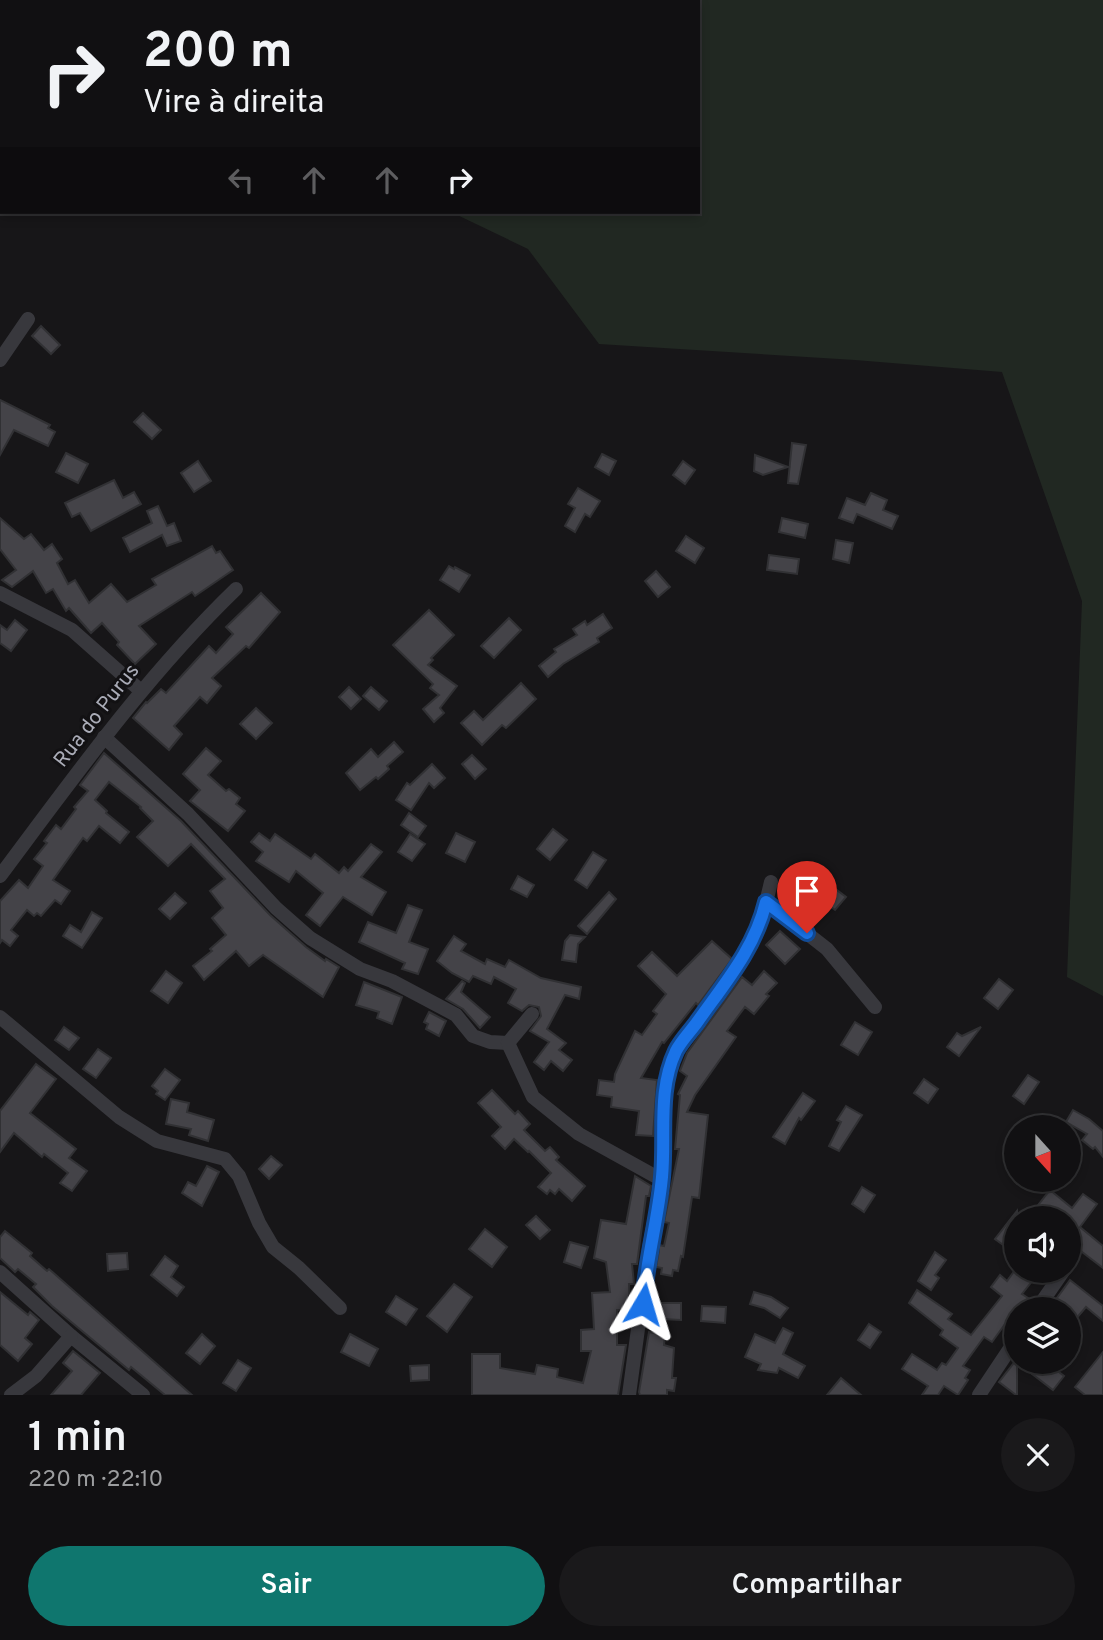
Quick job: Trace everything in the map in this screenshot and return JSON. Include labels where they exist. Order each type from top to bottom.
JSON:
[{"type":"street","points":[[0,360],[28,319]]},
{"type":"street","name":"Rua do Purus","points":[[0,876],[141,691],[199,625],[236,589]]},
{"type":"street","points":[[0,593],[72,630],[141,691]]},
{"type":"street","points":[[104,737],[188,814],[276,908],[310,938],[360,969],[392,981],[456,1015],[473,1036],[489,1042],[508,1043]]},
{"type":"street","points":[[629,1395],[649,1248],[662,1180],[666,1083],[677,1051],[737,970],[758,930],[771,882]]},
{"type":"street","points":[[766,902],[827,949],[875,1007]]},
{"type":"street","points":[[508,1043],[533,1014]]},
{"type":"street","points":[[0,1017],[119,1116],[147,1135],[157,1141],[225,1159],[239,1176],[259,1223],[273,1247],[340,1308]]},
{"type":"street","points":[[508,1043],[533,1097],[579,1134],[662,1180]]},
{"type":"street","points":[[0,1272],[140,1394]]},
{"type":"street","points":[[10,1395],[25,1387],[71,1336]]},
{"type":"street","points":[[979,1395],[1004,1358]]},
{"type":"shaded area","points":[[700,0],[1103,0],[1103,996],[1067,977],[1082,601],[1002,372],[599,344],[528,249],[455,214],[700,214]]},
{"type":"building","points":[[41,326],[60,345],[51,354],[32,336]]},
{"type":"building","points":[[0,400],[50,425],[48,428],[55,432],[48,446],[14,430],[0,455]]},
{"type":"building","points":[[143,413],[161,430],[152,439],[134,422]]},
{"type":"building","points":[[792,443],[806,445],[798,484],[788,483]]},
{"type":"building","points":[[66,453],[88,464],[78,483],[56,472]]},
{"type":"building","points":[[602,454],[616,461],[609,475],[595,467]]},
{"type":"building","points":[[755,455],[788,467],[763,475],[754,471]]},
{"type":"building","points":[[198,461],[211,481],[194,492],[181,473]]},
{"type":"building","points":[[683,461],[695,470],[685,484],[673,475]]},
{"type":"building","points":[[114,480],[123,498],[134,492],[141,504],[91,531],[80,513],[72,517],[65,503]]},
{"type":"building","points":[[578,488],[600,501],[590,517],[585,514],[575,532],[565,526],[575,508],[568,504]]},
{"type":"building","points":[[871,493],[887,500],[883,510],[898,516],[892,529],[857,514],[853,523],[839,518],[847,498],[865,505]]},
{"type":"building","points":[[158,506],[167,526],[174,523],[181,541],[167,546],[162,535],[130,552],[123,538],[152,523],[147,511]]},
{"type":"building","points":[[0,518],[24,539],[31,534],[44,550],[52,544],[62,559],[57,563],[68,584],[75,580],[89,603],[111,584],[127,602],[156,585],[152,579],[212,546],[216,553],[220,551],[233,570],[195,596],[192,592],[139,626],[156,644],[135,664],[117,645],[119,642],[102,623],[91,633],[69,608],[66,611],[53,589],[46,593],[33,571],[12,587],[2,580],[16,570],[0,549]]},
{"type":"building","points":[[782,518],[808,524],[805,538],[779,532]]},
{"type":"building","points":[[686,536],[704,548],[695,563],[676,551]]},
{"type":"building","points":[[836,540],[853,543],[849,563],[833,559]]},
{"type":"building","points":[[769,555],[799,559],[797,574],[767,570]]},
{"type":"building","points":[[449,566],[470,575],[459,592],[440,580]]},
{"type":"building","points":[[656,571],[670,587],[658,597],[645,581]]},
{"type":"building","points":[[261,593],[280,612],[249,648],[246,646],[212,678],[221,686],[207,703],[200,697],[174,726],[182,734],[169,750],[133,718],[161,689],[166,693],[209,646],[216,653],[233,634],[226,627]]},
{"type":"building","points":[[429,610],[454,635],[431,658],[433,660],[428,665],[457,686],[440,708],[444,713],[434,722],[423,709],[439,695],[430,688],[433,684],[393,645]]},
{"type":"building","points":[[603,614],[612,628],[597,638],[599,642],[563,664],[548,677],[539,666],[556,652],[554,649],[577,635],[573,629],[585,621],[587,625]]},
{"type":"building","points":[[509,618],[521,630],[494,658],[481,646]]},
{"type":"building","points":[[15,620],[27,630],[11,651],[0,643],[0,625],[7,630]]},
{"type":"building","points":[[521,683],[536,699],[506,728],[502,725],[482,745],[461,723],[474,711],[483,720]]},
{"type":"building","points":[[349,687],[361,699],[351,709],[339,697]]},
{"type":"building","points":[[371,687],[387,701],[379,710],[363,696]]},
{"type":"building","points":[[256,708],[272,723],[256,739],[240,724]]},
{"type":"building","points":[[394,742],[403,752],[387,766],[389,769],[378,779],[376,777],[360,790],[346,773],[371,749],[378,757]]},
{"type":"building","points":[[206,748],[221,761],[208,775],[226,791],[229,789],[240,798],[236,804],[245,811],[228,831],[190,801],[200,790],[183,774]]},
{"type":"building","points":[[104,753],[181,821],[270,915],[306,947],[325,961],[326,959],[339,967],[323,997],[263,955],[249,966],[236,951],[204,980],[193,966],[226,935],[212,918],[223,908],[210,891],[225,879],[191,844],[168,866],[137,837],[153,821],[141,807],[109,782],[95,800],[129,832],[120,843],[99,826],[87,841],[83,838],[53,880],[70,891],[61,904],[55,900],[41,916],[37,913],[34,916],[27,910],[11,930],[18,936],[10,946],[2,940],[0,943],[0,901],[19,880],[28,888],[43,866],[34,859],[47,843],[44,841],[56,825],[61,829],[76,809],[74,807],[88,791],[80,785]]},
{"type":"building","points":[[472,755],[486,769],[475,779],[462,764]]},
{"type":"building","points":[[432,764],[445,778],[434,788],[429,783],[411,810],[396,800],[407,783],[410,785]]},
{"type":"building","points":[[409,813],[426,826],[418,837],[401,825]]},
{"type":"building","points":[[553,829],[567,840],[550,860],[537,849]]},
{"type":"building","points":[[259,833],[270,841],[275,834],[311,859],[315,854],[339,873],[344,867],[348,871],[371,844],[382,852],[361,877],[386,892],[372,915],[343,897],[320,926],[306,915],[323,893],[296,871],[289,882],[256,861],[263,852],[251,842]]},
{"type":"building","points":[[456,833],[475,842],[465,862],[446,853]]},
{"type":"building","points":[[410,834],[425,844],[412,861],[398,852]]},
{"type":"building","points":[[593,852],[606,860],[587,888],[575,880]]},
{"type":"building","points":[[518,876],[534,885],[527,897],[511,889]]},
{"type":"building","points":[[829,884],[846,897],[835,910],[818,897]]},
{"type":"building","points":[[609,892],[616,899],[587,934],[578,926]]},
{"type":"building","points":[[811,892],[825,904],[810,921],[796,909]]},
{"type":"building","points":[[175,893],[186,903],[170,919],[159,909]]},
{"type":"building","points":[[408,905],[422,910],[409,942],[428,949],[418,974],[402,969],[405,963],[359,942],[368,922],[396,933]]},
{"type":"building","points":[[92,912],[102,918],[82,948],[63,936],[70,925],[81,932]]},
{"type":"building","points":[[780,931],[800,949],[785,964],[766,945]]},
{"type":"building","points":[[570,935],[585,937],[578,944],[576,962],[562,960],[565,941]]},
{"type":"building","points":[[454,936],[466,944],[461,951],[485,964],[487,959],[505,967],[509,960],[541,978],[581,987],[579,999],[565,995],[547,1029],[566,1043],[559,1050],[572,1060],[563,1071],[551,1061],[544,1070],[534,1062],[549,1042],[530,1031],[541,1016],[539,1007],[529,1005],[522,1011],[508,1003],[516,989],[494,977],[491,984],[473,976],[469,982],[437,961]]},
{"type":"building","points":[[712,941],[732,959],[698,1005],[696,1003],[664,1043],[662,1042],[641,1078],[657,1080],[653,1136],[636,1135],[639,1111],[611,1107],[612,1097],[597,1095],[599,1080],[614,1082],[615,1074],[635,1031],[642,1035],[657,1014],[653,1011],[666,994],[638,966],[652,952],[677,976]]},
{"type":"building","points":[[166,971],[182,983],[168,1003],[151,991]]},
{"type":"building","points":[[764,971],[777,983],[766,994],[769,996],[754,1014],[745,1007],[727,1031],[736,1037],[695,1095],[687,1112],[708,1115],[699,1198],[692,1197],[683,1257],[681,1256],[678,1271],[673,1270],[672,1276],[661,1274],[662,1268],[656,1267],[659,1245],[664,1246],[669,1223],[664,1222],[679,1149],[675,1149],[678,1094],[687,1076],[680,1071],[687,1053],[742,977],[752,985]]},
{"type":"building","points":[[999,979],[1013,990],[998,1009],[984,998]]},
{"type":"building","points":[[462,981],[465,983],[461,992],[490,1017],[480,1028],[463,1009],[446,999]]},
{"type":"building","points":[[364,982],[402,997],[392,1024],[377,1018],[379,1012],[356,1005]]},
{"type":"building","points":[[429,1012],[446,1021],[439,1036],[426,1029],[428,1024],[424,1022]]},
{"type":"building","points":[[855,1022],[872,1032],[858,1055],[841,1045]]},
{"type":"building","points":[[64,1027],[79,1038],[69,1050],[55,1040]]},
{"type":"building","points":[[981,1027],[959,1056],[947,1047],[957,1033],[962,1036]]},
{"type":"building","points":[[98,1049],[111,1058],[96,1078],[83,1069]]},
{"type":"building","points":[[36,1064],[56,1079],[30,1113],[76,1149],[69,1158],[87,1171],[72,1191],[60,1183],[68,1173],[44,1154],[42,1157],[14,1133],[0,1152],[0,1111]]},
{"type":"building","points":[[165,1069],[180,1080],[165,1100],[156,1094],[158,1091],[152,1086]]},
{"type":"building","points":[[1028,1075],[1039,1082],[1024,1104],[1013,1096]]},
{"type":"building","points":[[924,1079],[938,1089],[928,1103],[914,1093]]},
{"type":"building","points":[[492,1090],[515,1114],[518,1111],[530,1124],[524,1130],[545,1151],[550,1147],[559,1157],[556,1160],[585,1186],[572,1201],[559,1189],[555,1194],[550,1190],[547,1194],[538,1187],[551,1173],[529,1151],[514,1139],[505,1149],[492,1136],[501,1127],[478,1103]]},
{"type":"building","points":[[803,1093],[815,1101],[801,1120],[799,1118],[785,1144],[773,1137]]},
{"type":"building","points":[[171,1099],[189,1103],[187,1112],[214,1120],[208,1141],[189,1135],[191,1129],[166,1124]]},
{"type":"building","points":[[846,1106],[862,1115],[839,1151],[829,1146],[841,1122],[837,1120]]},
{"type":"building","points":[[1082,1115],[1103,1131],[1103,1157],[1095,1147],[1093,1149],[1082,1140],[1087,1134],[1082,1131]]},
{"type":"building","points":[[271,1156],[282,1165],[269,1179],[259,1169]]},
{"type":"building","points":[[207,1166],[219,1172],[202,1206],[182,1193],[188,1182],[196,1186]]},
{"type":"building","points":[[635,1176],[651,1186],[649,1196],[646,1196],[637,1264],[632,1264],[634,1284],[629,1284],[630,1310],[617,1310],[617,1345],[626,1345],[618,1395],[472,1395],[472,1354],[500,1354],[500,1368],[535,1374],[537,1365],[558,1369],[557,1377],[583,1383],[591,1351],[581,1351],[581,1330],[594,1329],[592,1293],[610,1292],[606,1262],[594,1258],[601,1220],[626,1224]]},
{"type":"building","points":[[862,1187],[875,1195],[864,1212],[852,1204]]},
{"type":"building","points":[[1048,1192],[1052,1192],[1070,1206],[1037,1206]]},
{"type":"building","points":[[1083,1194],[1097,1204],[1081,1226],[1081,1206],[1074,1206]]},
{"type":"building","points":[[536,1216],[550,1230],[540,1239],[526,1225]]},
{"type":"building","points":[[1004,1228],[1004,1246],[995,1239]]},
{"type":"building","points":[[1081,1228],[1103,1246],[1103,1268],[1081,1251]]},
{"type":"building","points":[[485,1229],[507,1247],[492,1267],[469,1249]]},
{"type":"building","points":[[5,1231],[32,1253],[30,1256],[47,1271],[49,1269],[192,1395],[165,1395],[131,1367],[129,1370],[52,1306],[33,1287],[36,1284],[18,1269],[15,1272],[0,1258],[0,1237]]},
{"type":"building","points":[[570,1242],[588,1247],[581,1268],[564,1262]]},
{"type":"building","points":[[935,1252],[946,1260],[935,1275],[939,1278],[931,1290],[918,1281]]},
{"type":"building","points":[[127,1253],[128,1269],[108,1271],[107,1254]]},
{"type":"building","points":[[165,1256],[178,1266],[171,1277],[184,1287],[177,1296],[151,1275]]},
{"type":"building","points":[[1000,1275],[1004,1283],[1031,1283],[1022,1294],[1026,1297],[1004,1297],[1004,1326],[992,1342],[984,1337],[963,1366],[970,1370],[965,1378],[968,1380],[958,1395],[944,1386],[938,1395],[922,1395],[928,1386],[902,1369],[912,1354],[937,1370],[942,1363],[946,1365],[958,1348],[940,1335],[943,1330],[909,1303],[917,1290],[952,1314],[948,1319],[971,1335],[1002,1296],[991,1287]]},
{"type":"building","points":[[1068,1283],[1074,1283],[1103,1306],[1103,1321],[1086,1307],[1081,1313],[1081,1297],[1058,1297]]},
{"type":"building","points":[[454,1284],[472,1297],[447,1332],[427,1316]]},
{"type":"building","points":[[0,1292],[28,1315],[30,1312],[39,1320],[25,1338],[32,1344],[18,1361],[0,1345]]},
{"type":"building","points":[[754,1292],[771,1297],[788,1308],[780,1318],[764,1308],[750,1304]]},
{"type":"building","points":[[396,1296],[417,1309],[406,1325],[386,1312]]},
{"type":"building","points":[[661,1303],[681,1303],[681,1320],[662,1319]]},
{"type":"building","points":[[702,1306],[726,1307],[725,1323],[701,1321]]},
{"type":"building","points":[[869,1324],[881,1332],[870,1348],[858,1340]]},
{"type":"building","points":[[783,1328],[793,1333],[783,1354],[805,1366],[798,1378],[779,1368],[777,1373],[758,1370],[761,1364],[745,1357],[755,1334],[775,1343]]},
{"type":"building","points":[[649,1332],[665,1335],[664,1345],[674,1348],[672,1378],[676,1378],[674,1391],[667,1390],[667,1395],[640,1395],[639,1392]]},
{"type":"building","points":[[202,1334],[215,1346],[200,1364],[186,1353]]},
{"type":"building","points":[[350,1334],[378,1349],[369,1366],[341,1352]]},
{"type":"building","points":[[73,1351],[100,1373],[81,1395],[51,1395],[72,1371],[63,1363]]},
{"type":"building","points":[[1103,1352],[1103,1395],[1085,1395],[1075,1387]]},
{"type":"building","points":[[238,1360],[251,1368],[236,1391],[223,1383]]},
{"type":"building","points":[[429,1365],[429,1380],[411,1381],[410,1366]]},
{"type":"building","points":[[1005,1374],[1017,1374],[1017,1395],[1016,1395],[999,1382]]},
{"type":"building","points":[[1032,1374],[1064,1376],[1053,1390]]},
{"type":"building","points":[[841,1378],[861,1395],[827,1395]]},
{"type":"route","points":[[643,1304],[649,1248],[662,1180],[666,1083],[677,1051],[737,970],[758,930],[766,902],[807,933]]}]
